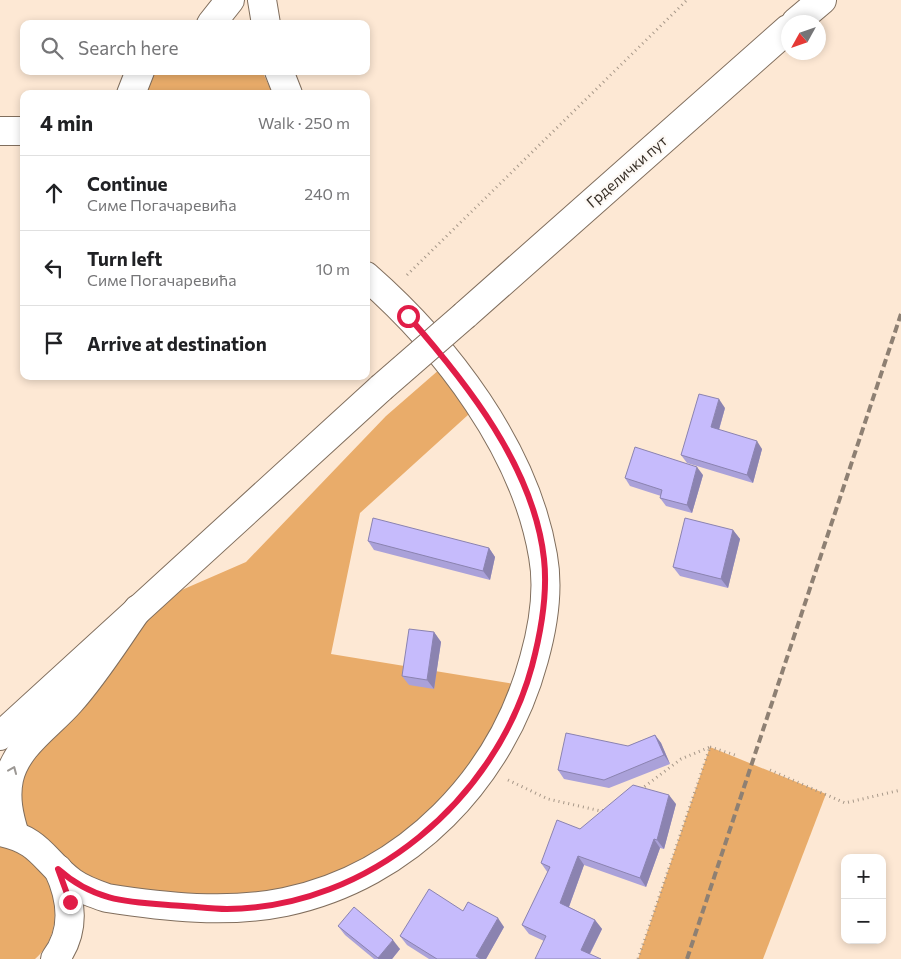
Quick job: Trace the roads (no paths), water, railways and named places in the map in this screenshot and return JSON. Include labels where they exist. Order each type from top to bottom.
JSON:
[{"type":"main road","points":[[214,20],[230,0]]},
{"type":"main road","points":[[262,0],[265,20]]},
{"type":"main road","points":[[804,15],[822,0]]},
{"type":"main road","name":"Грделички пут","points":[[138,609],[381,388],[781,35]]},
{"type":"main road","points":[[281,75],[286,90]]},
{"type":"main road","points":[[0,131],[20,131]]},
{"type":"main road","points":[[138,609],[97,668],[70,702],[37,735],[18,758],[9,777],[7,833],[40,848],[58,869],[73,882],[89,892],[107,898],[127,901],[227,909],[284,902],[332,887],[389,859],[422,836],[465,794],[484,769],[500,745],[519,708],[540,638],[544,595],[542,549],[536,521],[524,488],[508,454],[479,405],[448,362],[387,295],[370,280]]},
{"type":"main road","points":[[0,736],[138,609]]},
{"type":"main road","points":[[58,869],[70,902],[70,919],[61,948]]},
{"type":"main road","points":[[61,948],[82,921],[99,909],[127,901]]},
{"type":"railway","points":[[687,959],[901,314]]}]
